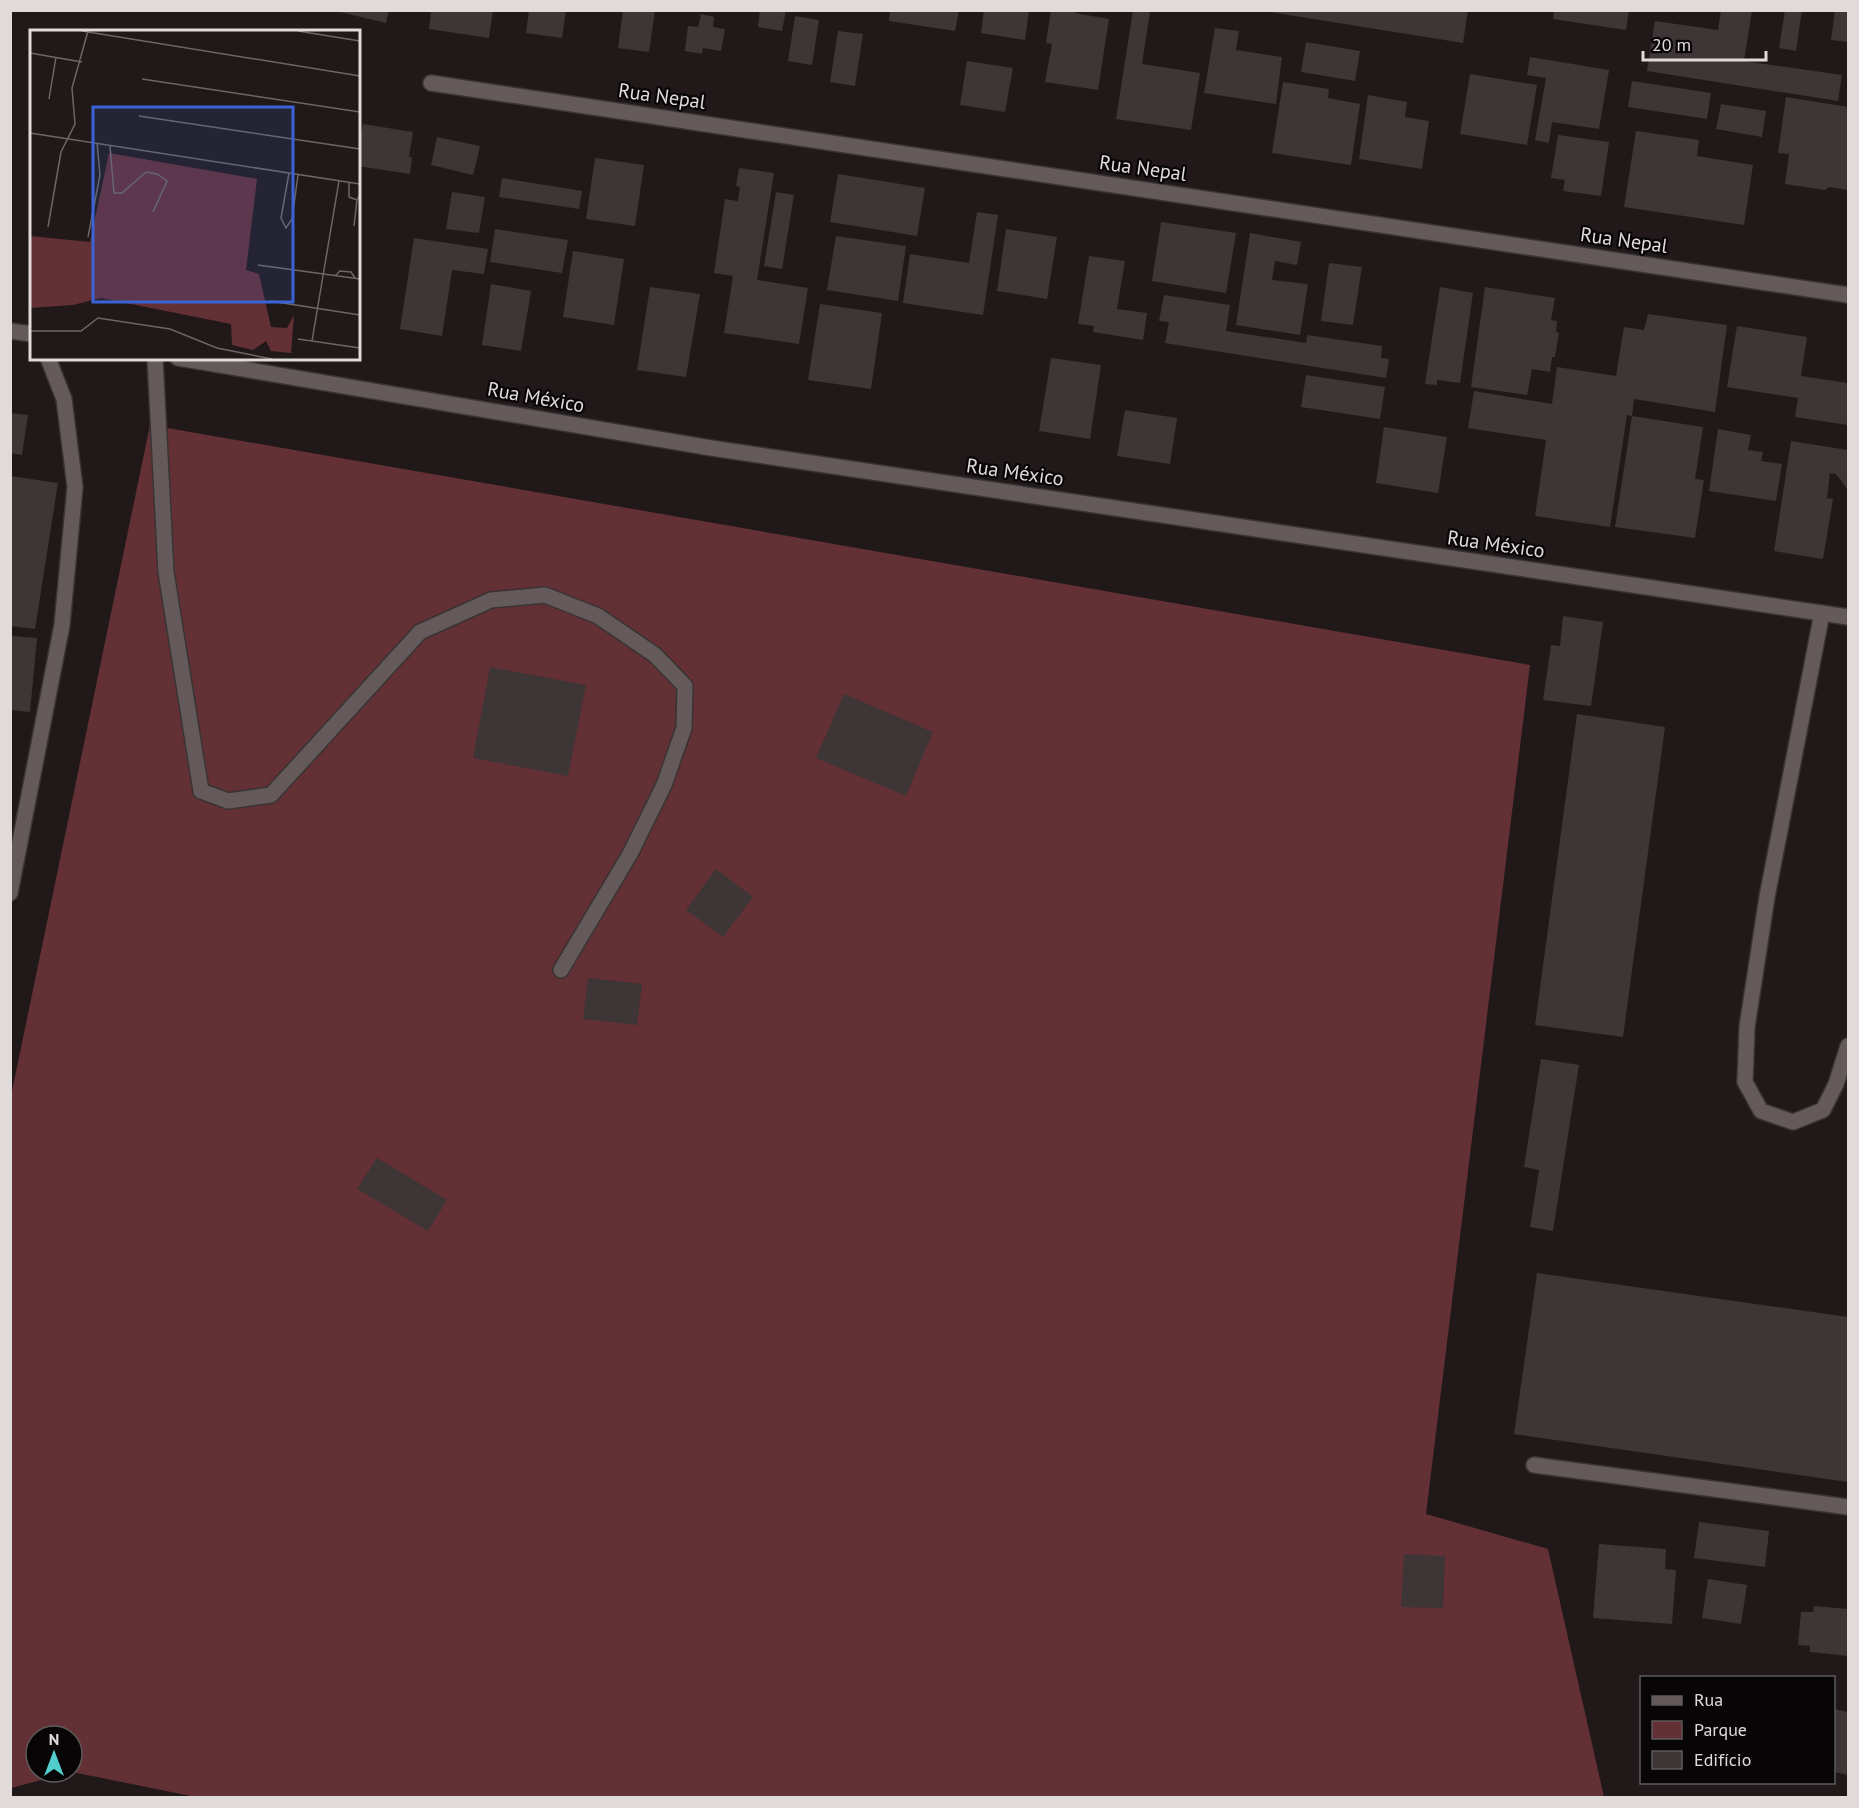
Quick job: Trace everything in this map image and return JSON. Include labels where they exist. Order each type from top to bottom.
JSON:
[{"type":"street","name":"Rua Nepal","points":[[431,83],[1848,295]]},
{"type":"street","points":[[10,331],[30,334]]},
{"type":"street","points":[[10,893],[62,625],[75,487],[64,399],[49,360]]},
{"type":"street","points":[[155,360],[166,572],[201,791],[228,801],[271,795],[420,632],[491,600],[545,595],[597,616],[655,654],[685,686],[684,728],[664,785],[630,854],[561,970]]},
{"type":"street","name":"Rua México","points":[[190,360],[711,448],[1848,617]]},
{"type":"street","points":[[1822,613],[1767,897],[1747,1027],[1745,1082],[1761,1111],[1792,1122],[1823,1110],[1836,1084],[1848,1046]]},
{"type":"street","points":[[1534,1465],[1848,1507]]},
{"type":"green space","points":[[150,425],[1530,665],[1426,1514],[1548,1549],[1604,1797],[201,1798],[84,1774],[84,1724],[24,1724],[24,1784],[26,1784],[11,1788],[11,1096]]},
{"type":"building","points":[[340,10],[389,10],[386,23],[340,12]]},
{"type":"building","points":[[431,10],[493,10],[489,38],[429,29]]},
{"type":"building","points":[[529,10],[566,10],[562,38],[526,33]]},
{"type":"building","points":[[623,10],[655,10],[649,52],[618,48]]},
{"type":"building","points":[[760,10],[786,10],[782,31],[758,27]]},
{"type":"building","points":[[890,10],[959,10],[955,31],[889,21]]},
{"type":"building","points":[[984,10],[1029,10],[1025,40],[981,33]]},
{"type":"building","points":[[1051,10],[1076,10],[1075,13],[1109,19],[1098,90],[1045,82],[1052,44],[1046,43]]},
{"type":"building","points":[[1133,10],[1150,12],[1142,64],[1200,73],[1191,130],[1116,119]]},
{"type":"building","points":[[1258,10],[1468,10],[1463,43]]},
{"type":"building","points":[[1554,10],[1629,10],[1626,30],[1553,19]]},
{"type":"building","points":[[1721,10],[1752,10],[1744,61],[1842,75],[1838,101],[1647,71],[1655,21],[1718,30]]},
{"type":"building","points":[[1785,10],[1802,10],[1796,51],[1779,48]]},
{"type":"building","points":[[1835,10],[1848,10],[1848,42],[1831,40]]},
{"type":"building","points":[[701,14],[714,17],[713,27],[725,29],[721,51],[703,48],[702,54],[685,51],[688,26],[698,27]]},
{"type":"building","points":[[795,16],[819,20],[812,65],[788,61]]},
{"type":"building","points":[[1215,28],[1239,31],[1236,50],[1282,57],[1276,104],[1204,93]]},
{"type":"building","points":[[838,31],[863,34],[855,86],[830,82]]},
{"type":"building","points":[[1306,42],[1360,51],[1355,81],[1301,72]]},
{"type":"building","points":[[1530,57],[1609,70],[1599,129],[1552,122],[1549,143],[1535,140],[1546,78],[1527,75]]},
{"type":"building","points":[[967,61],[1013,68],[1005,112],[960,105]]},
{"type":"building","points":[[1470,74],[1537,85],[1527,145],[1460,134]]},
{"type":"building","points":[[1632,81],[1711,93],[1707,119],[1628,107]]},
{"type":"building","points":[[1283,82],[1329,89],[1328,98],[1360,104],[1351,165],[1272,153]]},
{"type":"building","points":[[1368,95],[1407,102],[1405,117],[1429,121],[1422,169],[1359,159]]},
{"type":"building","points":[[1786,97],[1848,107],[1848,190],[1829,187],[1825,190],[1785,184],[1789,154],[1778,153]]},
{"type":"building","points":[[1721,104],[1766,111],[1762,137],[1716,129]]},
{"type":"building","points":[[363,124],[413,132],[409,157],[412,157],[410,174],[360,166],[360,141]]},
{"type":"building","points":[[1636,131],[1699,140],[1697,156],[1753,165],[1744,225],[1624,207]]},
{"type":"building","points":[[1558,135],[1609,142],[1601,196],[1563,191],[1565,180],[1551,178]]},
{"type":"building","points":[[437,137],[480,146],[473,175],[431,165]]},
{"type":"building","points":[[595,158],[644,165],[635,226],[586,219]]},
{"type":"building","points":[[739,168],[774,173],[757,280],[808,288],[799,344],[724,333],[733,276],[714,273],[725,199],[738,201],[740,187],[736,186]]},
{"type":"building","points":[[838,174],[925,188],[917,236],[830,222]]},
{"type":"building","points":[[502,178],[582,191],[579,209],[499,197]]},
{"type":"building","points":[[452,192],[485,197],[479,233],[446,229]]},
{"type":"building","points":[[776,192],[794,195],[782,269],[764,266]]},
{"type":"building","points":[[977,212],[998,215],[983,315],[903,303],[910,254],[969,263]]},
{"type":"building","points":[[1161,222],[1236,233],[1226,293],[1152,281]]},
{"type":"building","points":[[495,229],[568,240],[562,273],[490,262]]},
{"type":"building","points":[[1006,229],[1057,237],[1047,299],[997,291]]},
{"type":"building","points":[[1250,233],[1301,242],[1297,265],[1275,261],[1272,280],[1308,284],[1300,335],[1236,325]]},
{"type":"building","points":[[836,236],[906,246],[898,301],[827,290]]},
{"type":"building","points":[[414,238],[488,249],[484,274],[452,270],[442,336],[400,329]]},
{"type":"building","points":[[573,251],[624,259],[614,325],[563,317]]},
{"type":"building","points":[[1089,256],[1125,261],[1117,309],[1147,313],[1143,340],[1093,332],[1094,326],[1078,324]]},
{"type":"building","points":[[1329,263],[1362,267],[1353,325],[1321,321]]},
{"type":"building","points":[[491,284],[531,291],[521,351],[482,345]]},
{"type":"building","points":[[650,287],[700,294],[686,377],[637,370]]},
{"type":"building","points":[[1440,287],[1473,293],[1460,383],[1437,380],[1437,385],[1425,384]]},
{"type":"building","points":[[1485,287],[1555,298],[1551,320],[1557,321],[1556,332],[1559,333],[1555,357],[1552,357],[1550,372],[1532,369],[1527,395],[1471,387]]},
{"type":"building","points":[[1164,295],[1230,305],[1226,331],[1306,343],[1307,335],[1382,346],[1381,358],[1389,359],[1386,378],[1165,343],[1169,322],[1159,321]]},
{"type":"building","points":[[820,304],[882,313],[871,389],[808,380]]},
{"type":"building","points":[[1648,314],[1727,325],[1715,412],[1634,399],[1632,416],[1627,415],[1610,527],[1535,516],[1546,440],[1468,428],[1474,391],[1552,404],[1557,367],[1616,376],[1624,327],[1644,330]]},
{"type":"building","points":[[1737,326],[1807,337],[1801,376],[1848,383],[1848,425],[1795,417],[1798,398],[1727,387]]},
{"type":"building","points":[[1051,358],[1101,365],[1090,439],[1039,431]]},
{"type":"building","points":[[1306,375],[1385,387],[1380,419],[1301,407]]},
{"type":"building","points":[[1125,410],[1177,418],[1170,464],[1117,456]]},
{"type":"building","points":[[10,413],[28,415],[22,455],[10,453]]},
{"type":"building","points":[[1632,416],[1703,427],[1695,479],[1704,480],[1695,538],[1615,527]]},
{"type":"building","points":[[1384,427],[1447,437],[1438,493],[1376,483]]},
{"type":"building","points":[[1718,429],[1751,435],[1748,450],[1763,452],[1761,461],[1782,464],[1776,501],[1709,491]]},
{"type":"building","points":[[1791,441],[1848,450],[1848,490],[1836,474],[1830,473],[1827,498],[1833,499],[1823,559],[1774,551]]},
{"type":"building","points":[[10,476],[58,483],[35,629],[10,626]]},
{"type":"building","points":[[1563,616],[1603,622],[1591,706],[1543,700],[1551,645],[1560,646]]},
{"type":"building","points":[[10,636],[37,638],[30,712],[10,710]]},
{"type":"building","points":[[490,667],[586,685],[568,776],[473,758]]},
{"type":"building","points":[[844,694],[933,732],[906,796],[816,758]]},
{"type":"building","points":[[1577,714],[1665,727],[1623,1037],[1535,1025]]},
{"type":"building","points":[[716,869],[753,897],[723,937],[686,910]]},
{"type":"building","points":[[588,978],[642,984],[637,1025],[583,1019]]},
{"type":"building","points":[[1541,1059],[1579,1065],[1553,1231],[1530,1227],[1539,1170],[1524,1167]]},
{"type":"building","points":[[377,1158],[447,1200],[428,1231],[357,1189]]},
{"type":"building","points":[[1537,1273],[1848,1317],[1848,1482],[1514,1434]]},
{"type":"building","points":[[1699,1522],[1769,1531],[1765,1567],[1694,1558]]},
{"type":"building","points":[[1599,1544],[1666,1549],[1665,1569],[1676,1570],[1672,1624],[1593,1618]]},
{"type":"building","points":[[1404,1554],[1445,1556],[1443,1608],[1401,1607]]},
{"type":"building","points":[[1708,1579],[1747,1585],[1741,1624],[1702,1618]]},
{"type":"building","points":[[1814,1606],[1848,1609],[1848,1656],[1810,1652],[1810,1646],[1798,1645],[1801,1612],[1813,1612]]},
{"type":"building","points":[[1835,1709],[1848,1712],[1848,1775],[1835,1772]]}]
